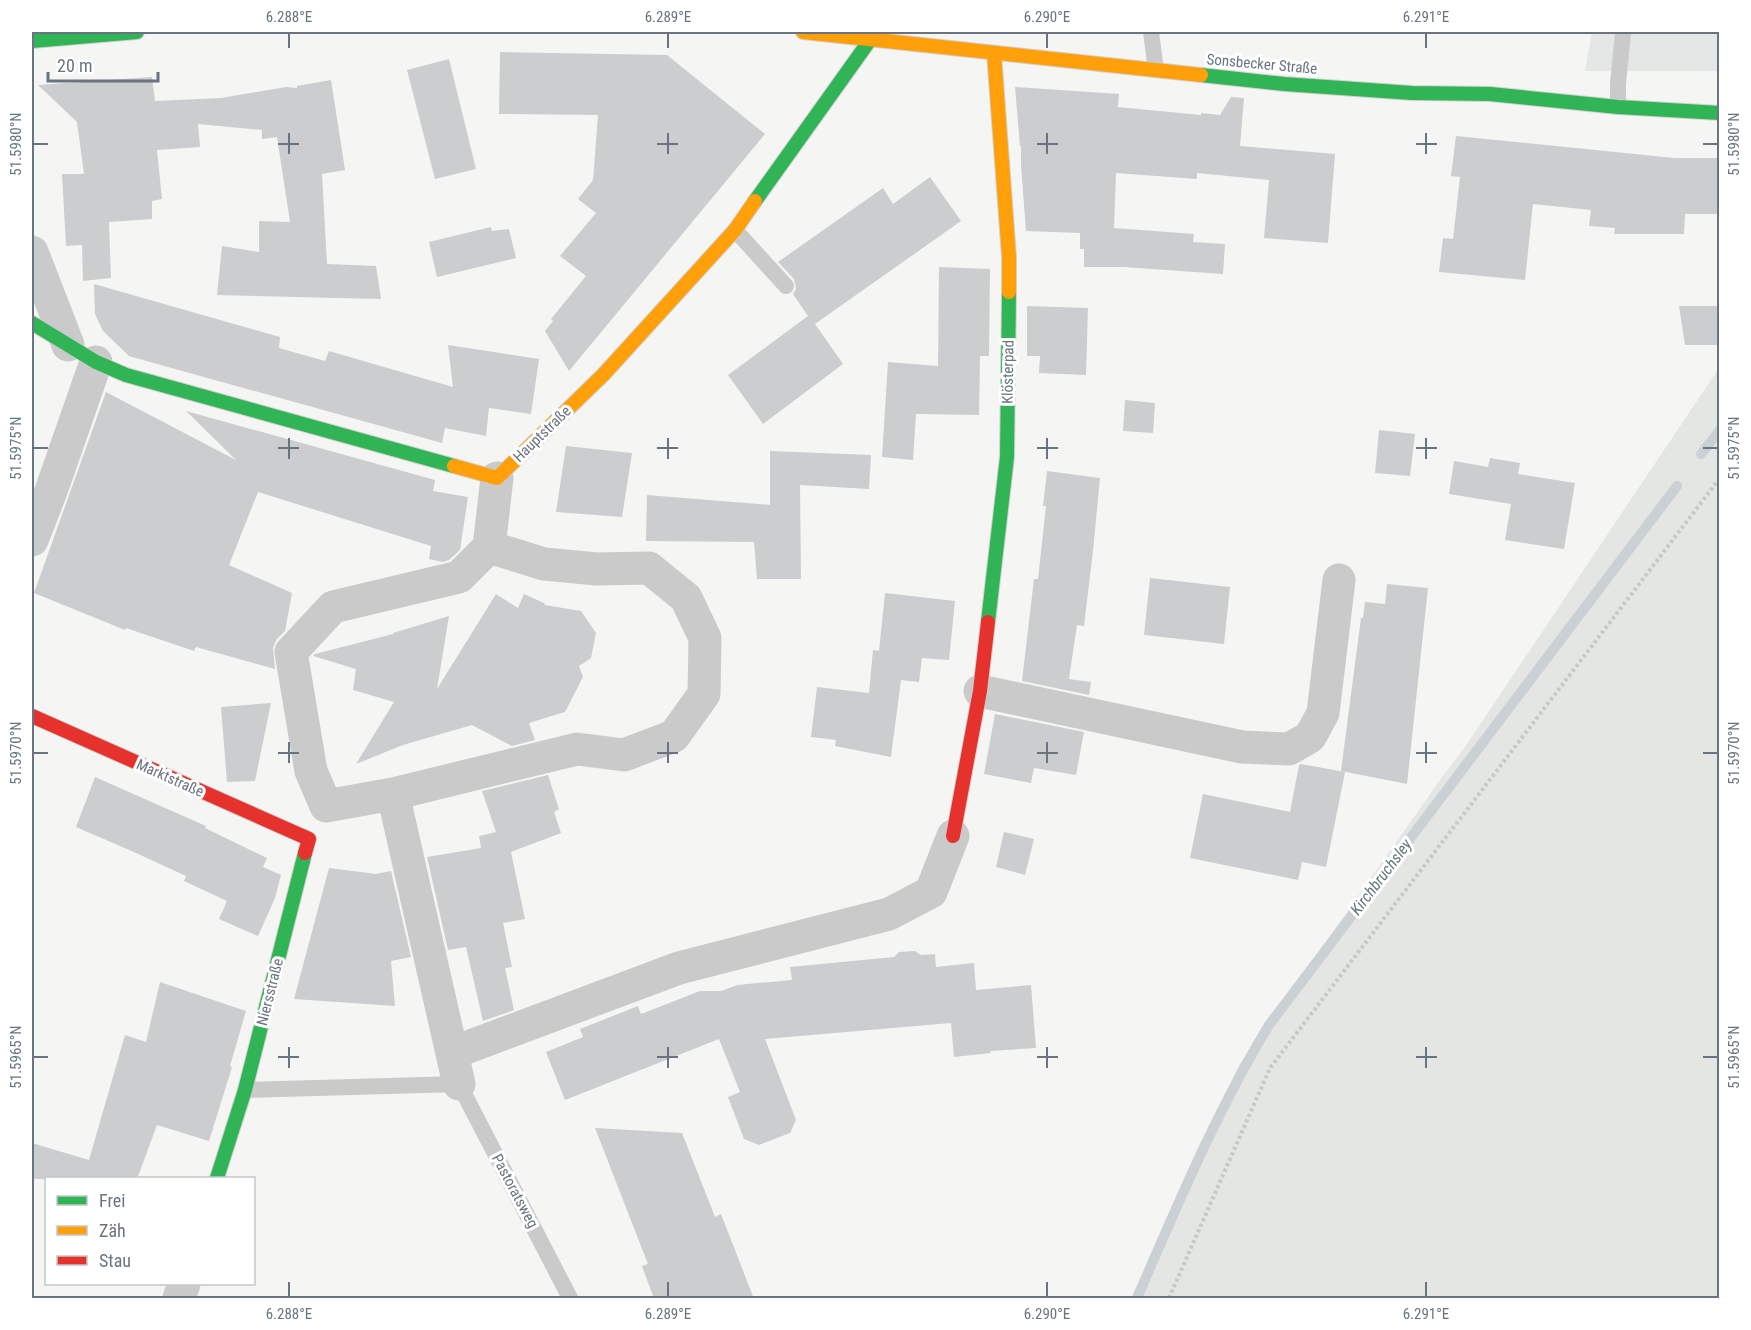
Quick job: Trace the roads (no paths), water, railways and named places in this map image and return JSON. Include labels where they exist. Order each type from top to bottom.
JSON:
[{"type":"street","points":[[32,41],[138,32]]},
{"type":"street","name":"Sonsbecker Straße","points":[[803,32],[1284,84],[1412,93],[1490,94],[1618,107],[1719,113]]},
{"type":"street","name":"Hauptstraße","points":[[497,478],[603,375],[735,230],[870,40]]},
{"type":"street","name":"Klösterpad","points":[[953,836],[980,691],[1007,457],[1009,256],[994,52]]},
{"type":"street","points":[[32,252],[68,345]]},
{"type":"street","points":[[32,323],[96,362],[126,375],[497,478],[489,547],[459,577],[333,607],[291,652],[311,771],[326,806],[395,794],[577,748],[624,755],[674,736],[704,694],[705,638],[686,598],[649,568],[597,569],[544,564],[489,547]]},
{"type":"street","points":[[32,540],[96,362]]},
{"type":"street","points":[[980,691],[1242,747],[1289,749],[1310,737],[1323,713],[1339,580]]},
{"type":"street","name":"Marktstraße","points":[[32,716],[309,839]]},
{"type":"street","points":[[395,794],[455,1069],[679,968],[889,914],[931,892],[953,836]]},
{"type":"street","name":"Niersstraße","points":[[218,1177],[245,1090],[309,839],[326,806]]},
{"type":"lane","points":[[1151,32],[1156,70]]},
{"type":"lane","points":[[1618,107],[1623,32]]},
{"type":"lane","points":[[735,230],[786,286]]},
{"type":"lane","points":[[245,1090],[455,1069]]},
{"type":"lane","name":"Pastoratsweg","points":[[455,1069],[570,1299]]},
{"type":"waterway","name":"Kirchbruchsley","points":[[1701,454],[1720,430]]},
{"type":"waterway","name":"Kirchbruchsley","points":[[1137,1298],[1214,1125],[1269,1025],[1677,486]]}]
